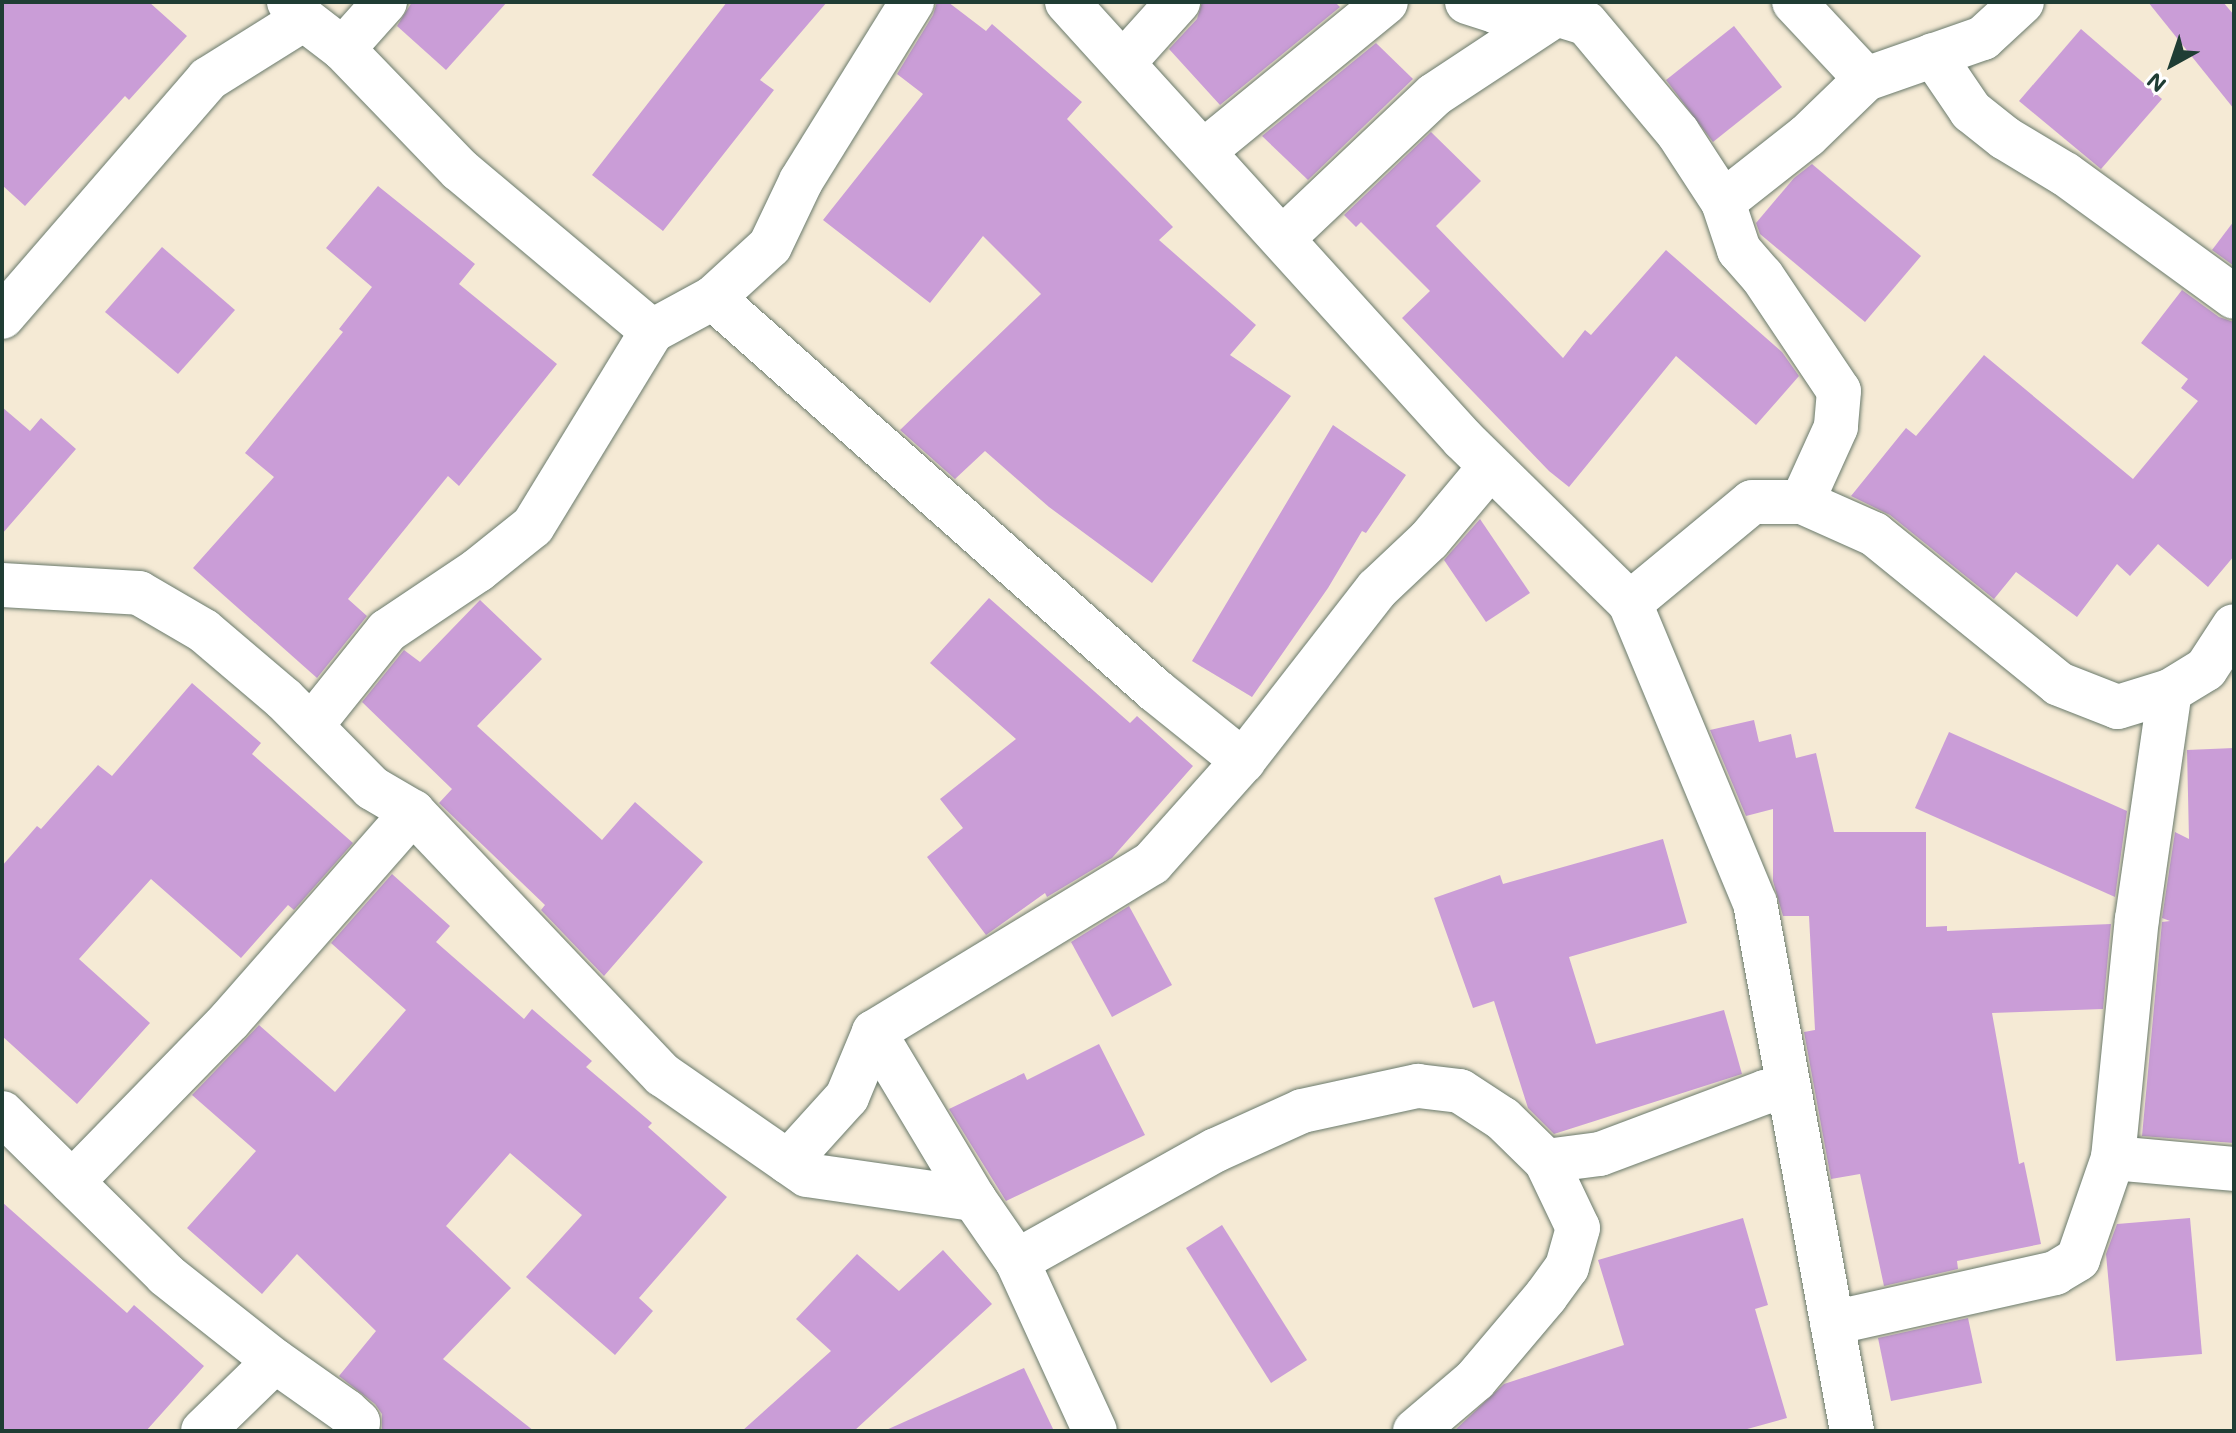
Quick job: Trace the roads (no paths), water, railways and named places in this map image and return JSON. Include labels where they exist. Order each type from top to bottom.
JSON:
[{"type":"street","points":[[343,49],[385,2]]},
{"type":"street","points":[[311,726],[387,631],[478,570],[533,526],[652,331],[713,298],[770,246],[801,181],[912,2]]},
{"type":"street","points":[[1067,2],[1490,467],[1630,603],[1755,903],[1852,1431]]},
{"type":"street","points":[[1124,62],[1178,2]]},
{"type":"street","points":[[1204,151],[1386,2]]},
{"type":"street","points":[[1467,2],[1497,12],[1564,9],[1586,23],[1678,133],[1723,202],[1739,250],[1762,276],[1839,391],[1836,427],[1802,502]]},
{"type":"street","points":[[1794,2],[1866,79]]},
{"type":"street","points":[[1723,202],[1807,136],[1866,79],[1983,38],[2022,2]]},
{"type":"street","points":[[1283,238],[1434,95],[1564,9]]},
{"type":"street","points":[[2,317],[208,79],[296,10],[343,49],[460,170],[652,331]]},
{"type":"street","points":[[1933,55],[1971,111],[1982,120],[2065,174],[2234,297]]},
{"type":"street","points":[[713,298],[1156,691],[1243,761]]},
{"type":"street","points":[[788,1162],[847,1097],[874,1032],[1152,863],[1243,761],[1377,589],[1429,540],[1490,467]]},
{"type":"street","points":[[1630,603],[1752,502],[1802,502],[1874,534],[2059,684],[2118,707],[2170,691],[2206,669],[2234,626]]},
{"type":"street","points":[[2,585],[139,593],[204,631],[311,726],[372,788],[413,812],[663,1075],[807,1175],[974,1199]]},
{"type":"street","points":[[1832,1323],[2055,1273],[2078,1259],[2113,1158],[2137,919],[2170,691]]},
{"type":"street","points":[[72,1182],[230,1020],[413,812]]},
{"type":"street","points":[[874,1032],[974,1199],[1017,1261],[1095,1431]]},
{"type":"street","points":[[1017,1261],[1216,1150],[1302,1111],[1418,1086],[1460,1091],[1503,1119],[1546,1161],[1578,1228],[1567,1267],[1475,1380],[1415,1431]]},
{"type":"street","points":[[1546,1161],[1600,1154],[1765,1092],[1789,1088]]},
{"type":"street","points":[[2,1113],[166,1275],[275,1361],[346,1411],[358,1422],[357,1431]]},
{"type":"street","points":[[2113,1158],[2234,1169]]},
{"type":"street","points":[[203,1431],[275,1361]]}]
